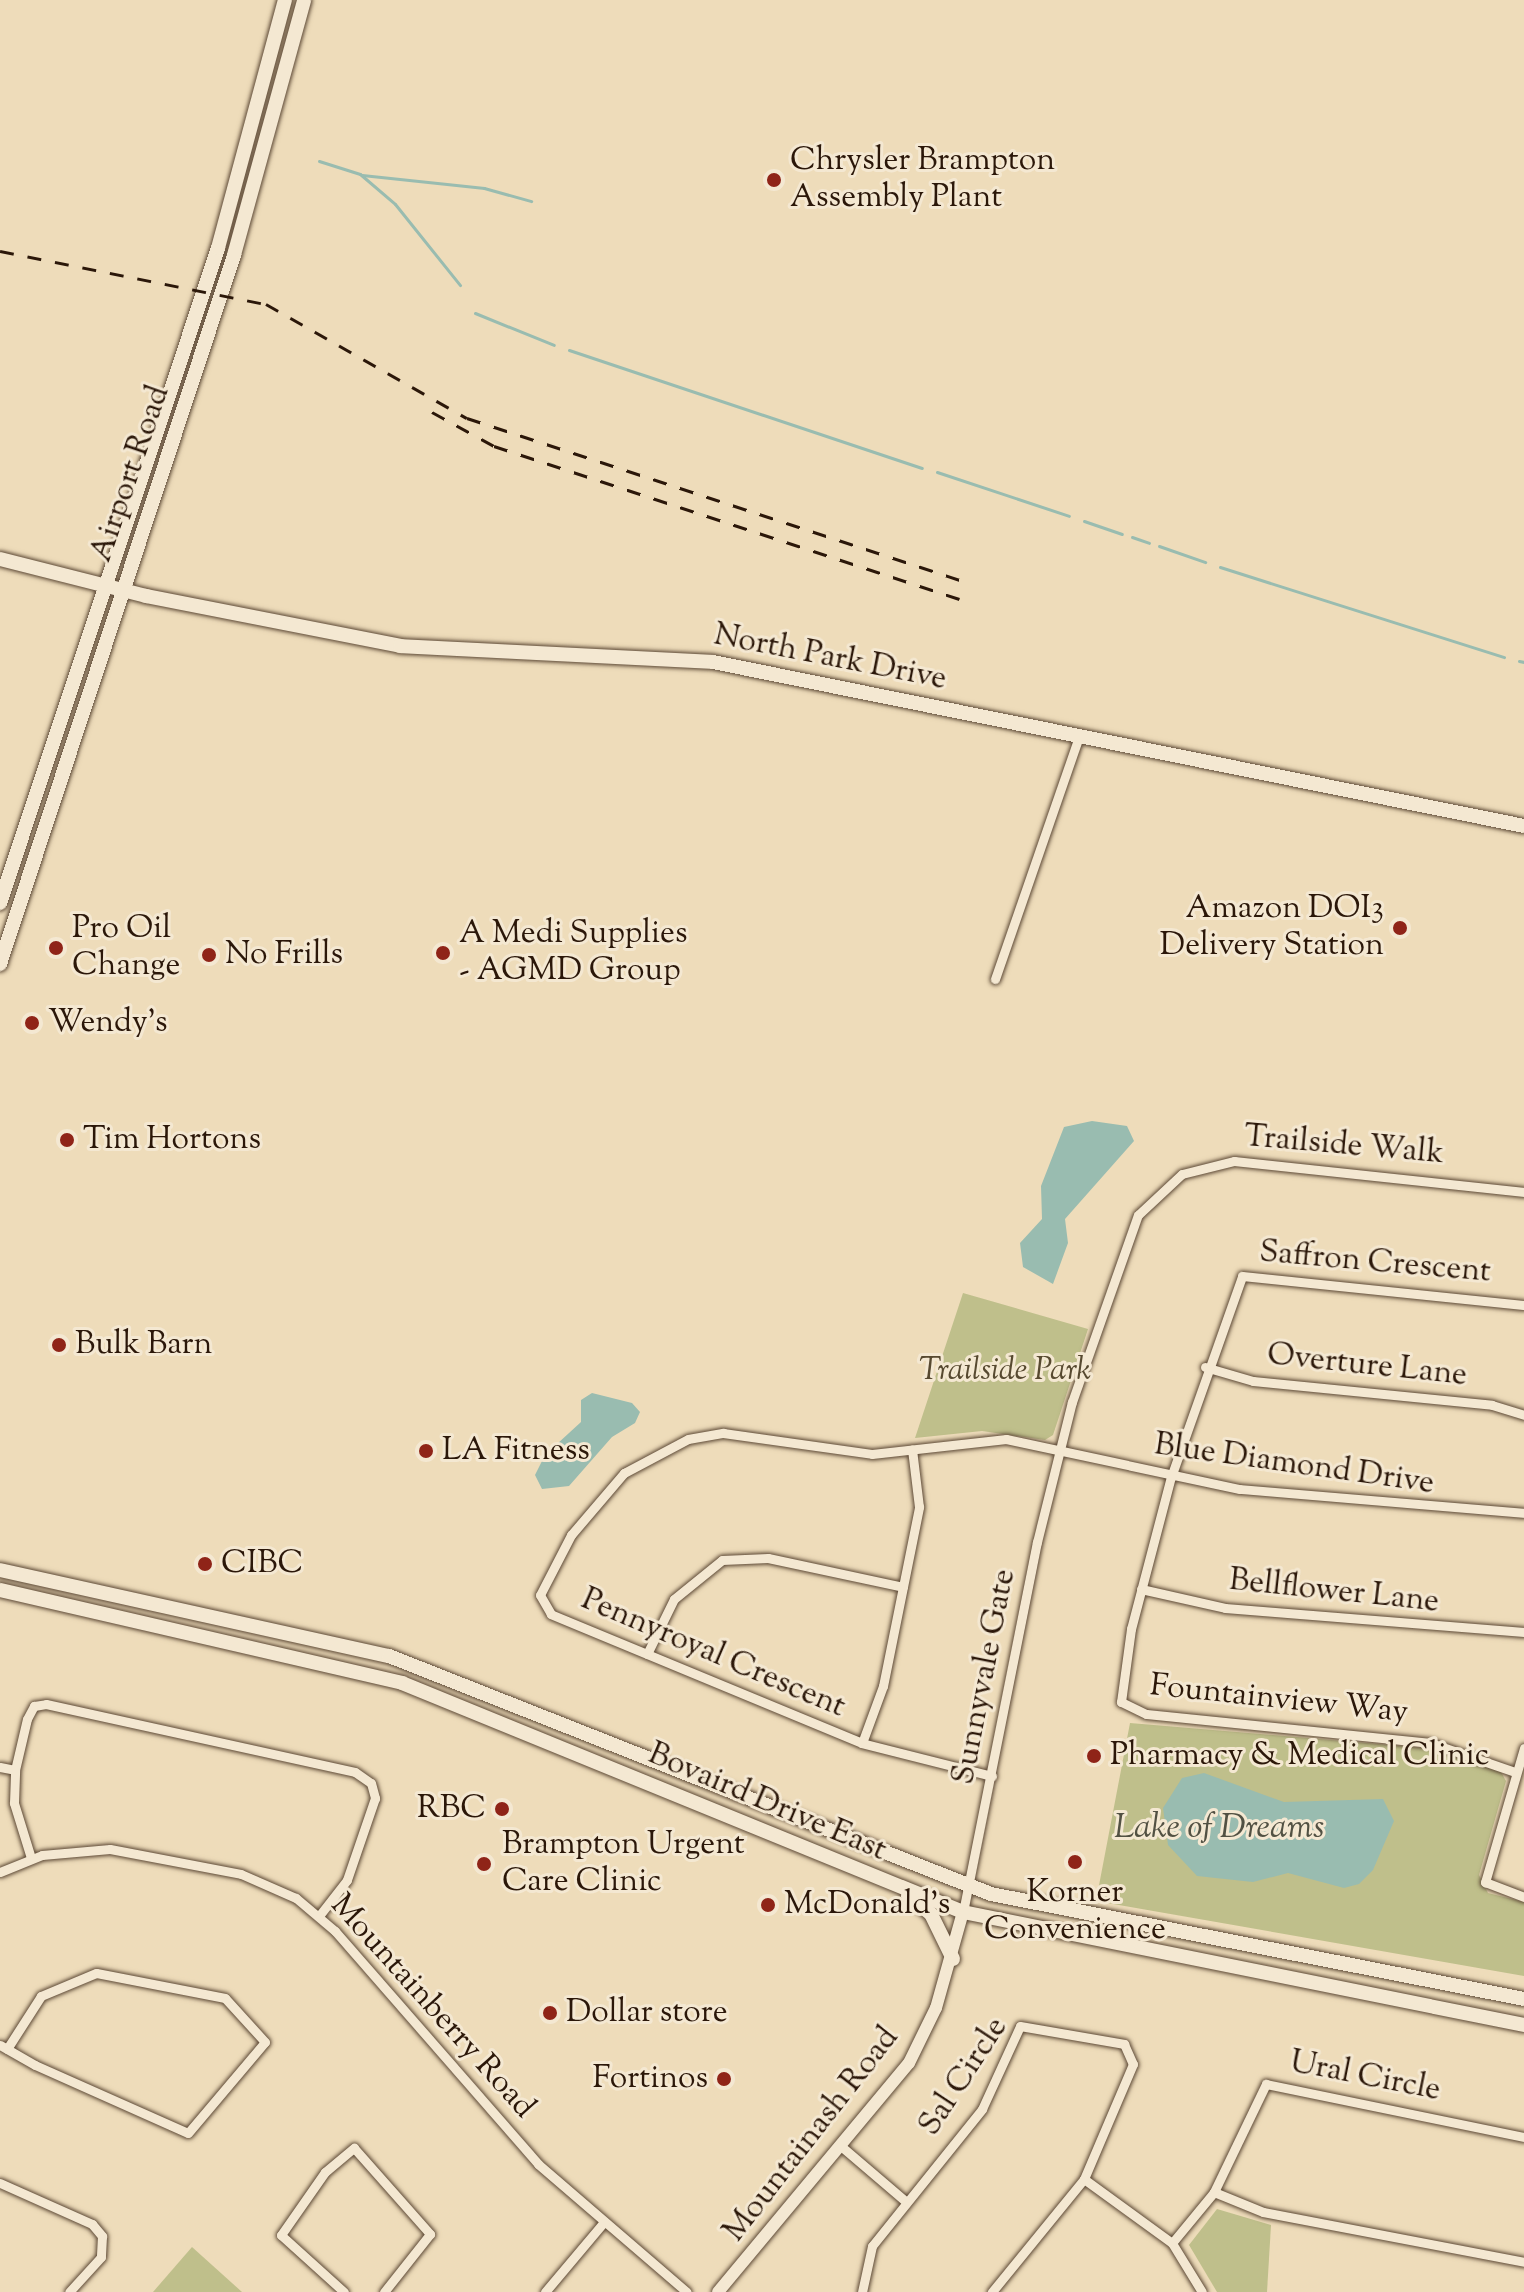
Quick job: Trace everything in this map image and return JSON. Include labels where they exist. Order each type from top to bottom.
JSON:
[{"type":"main road","name":"Airport Road","points":[[0,903],[218,248],[285,0]]},
{"type":"main road","name":"Airport Road","points":[[0,964],[121,589],[234,255],[304,0]]},
{"type":"main road","name":"North Park Drive","points":[[0,559],[121,589],[412,647],[713,662],[1524,826]]},
{"type":"main road","name":"Bovaird Drive East","points":[[0,1570],[366,1649],[507,1700],[969,1887],[1106,1921],[1524,1999]]},
{"type":"main road","name":"Bovaird Drive East","points":[[0,1590],[332,1662],[488,1716],[898,1888],[963,1912],[1524,2025]]},
{"type":"main road","points":[[488,1716],[507,1700]]},
{"type":"main road","points":[[898,1888],[931,1914],[953,1959]]},
{"type":"street","points":[[995,979],[1079,736]]},
{"type":"street","name":"Trailside Walk","points":[[1059,1452],[1138,1215],[1182,1174],[1203,1165],[1272,1163],[1524,1192]]},
{"type":"street","name":"Saffron Crescent","points":[[1171,1477],[1233,1288],[1246,1275],[1524,1305]]},
{"type":"street","name":"Overture Lane","points":[[1205,1367],[1253,1381],[1492,1405],[1524,1415]]},
{"type":"street","name":"Pennyroyal Crescent","points":[[992,1776],[862,1743],[551,1614],[540,1595],[571,1535],[624,1473],[688,1439],[723,1433],[872,1454],[997,1439],[1059,1452]]},
{"type":"street","points":[[862,1743],[883,1686],[919,1507],[912,1449]]},
{"type":"street","name":"Blue Diamond Drive","points":[[1059,1452],[1171,1477],[1457,1513],[1524,1513]]},
{"type":"street","name":"Sunnyvale Gate","points":[[963,1912],[1059,1452]]},
{"type":"street","name":"Fountainview Way","points":[[1171,1477],[1141,1589],[1122,1686],[1128,1708],[1431,1743],[1515,1772]]},
{"type":"street","points":[[647,1654],[674,1599],[722,1560],[768,1558],[903,1587]]},
{"type":"street","name":"Bellflower Lane","points":[[1141,1589],[1225,1608],[1524,1632]]},
{"type":"street","points":[[31,1858],[14,1803],[15,1770],[27,1719],[34,1706],[46,1704],[355,1772],[371,1783],[375,1798],[347,1880],[319,1916]]},
{"type":"street","points":[[1524,1748],[1485,1882],[1524,1897]]},
{"type":"street","points":[[0,1767],[15,1770]]},
{"type":"street","name":"Mountainberry Road","points":[[0,1872],[31,1858],[83,1848],[137,1852],[262,1881],[319,1916],[538,2164],[687,2292]]},
{"type":"street","name":"Mountainash Road","points":[[718,2292],[842,2147],[914,2055],[953,1959],[963,1912]]},
{"type":"street","points":[[96,1973],[225,1998],[265,2042],[188,2133],[4,2047],[41,1996],[96,1973]]},
{"type":"street","name":"Sal Circle","points":[[862,2292],[872,2246],[904,2200],[982,2109],[1020,2026],[1032,2023],[1124,2044],[1133,2064],[1084,2179],[992,2292]]},
{"type":"street","name":"Ural Circle","points":[[1172,2243],[1214,2192],[1266,2084],[1524,2137]]},
{"type":"street","points":[[842,2147],[904,2200]]},
{"type":"street","points":[[344,2292],[281,2235],[325,2172],[354,2148],[430,2234],[384,2292]]},
{"type":"street","points":[[1084,2179],[1172,2243],[1202,2292]]},
{"type":"street","points":[[0,2183],[92,2224],[102,2236],[101,2257],[69,2292]]},
{"type":"street","points":[[1214,2192],[1263,2212],[1524,2262]]},
{"type":"street","points":[[545,2292],[604,2222]]},
{"type":"green space","name":"Trailside Park","points":[[963,1293],[1088,1329],[1053,1435],[1045,1440],[982,1431],[915,1438]]},
{"type":"green space","points":[[1130,1723],[1425,1748],[1501,1772],[1506,1781],[1479,1875],[1488,1893],[1524,1902],[1524,1976],[1096,1901]]},
{"type":"green space","points":[[1217,2209],[1271,2225],[1267,2292],[1217,2292],[1189,2245]]},
{"type":"green space","points":[[192,2247],[242,2292],[153,2292]]},
{"type":"water","points":[[1092,1121],[1127,1126],[1134,1141],[1065,1219],[1068,1243],[1053,1284],[1023,1267],[1020,1243],[1042,1219],[1041,1186],[1064,1127]]},
{"type":"water","points":[[592,1393],[632,1403],[640,1412],[635,1423],[612,1437],[569,1486],[542,1489],[535,1475],[545,1455],[581,1422],[581,1400]]},
{"type":"water","name":"Lake of Dreams","points":[[1204,1773],[1284,1802],[1383,1799],[1394,1821],[1373,1870],[1359,1884],[1344,1888],[1288,1873],[1253,1882],[1197,1876],[1168,1845],[1163,1808],[1182,1778]]},
{"type":"waterway","points":[[319,161],[360,174],[395,204],[460,285]]},
{"type":"waterway","points":[[362,175],[484,188],[531,201]]},
{"type":"waterway","points":[[475,313],[554,345]]},
{"type":"waterway","points":[[569,350],[922,468]]},
{"type":"waterway","points":[[937,472],[1069,516]]},
{"type":"waterway","points":[[1084,521],[1122,534]]},
{"type":"waterway","points":[[1132,537],[1149,543]]},
{"type":"waterway","points":[[1159,546],[1205,562]]},
{"type":"waterway","points":[[1220,567],[1504,657]]},
{"type":"waterway","points":[[1519,661],[1524,662]]},
{"type":"railway","points":[[0,251],[266,304],[467,418],[963,581]]},
{"type":"railway","points":[[432,412],[494,446],[959,599]]},
{"type":"place","name":"Chrysler Brampton Assembly Plant","points":[[774,180]]},
{"type":"place","name":"Amazon DOI3 Delivery Station","points":[[1400,928]]},
{"type":"place","name":"Pro Oil Change","points":[[56,948]]},
{"type":"place","name":"A Medi Supplies - AGMD Group","points":[[443,953]]},
{"type":"place","name":"No Frills","points":[[209,955]]},
{"type":"place","name":"Wendy's","points":[[32,1023]]},
{"type":"place","name":"Tim Hortons","points":[[67,1140]]},
{"type":"place","name":"Bulk Barn","points":[[59,1345]]},
{"type":"place","name":"LA Fitness","points":[[426,1451]]},
{"type":"place","name":"CIBC","points":[[205,1564]]},
{"type":"place","name":"Pharmacy & Medical Clinic","points":[[1094,1756]]},
{"type":"place","name":"RBC","points":[[502,1809]]},
{"type":"place","name":"Korner Convenience","points":[[1075,1862]]},
{"type":"place","name":"Brampton Urgent Care Clinic","points":[[484,1864]]},
{"type":"place","name":"McDonald's","points":[[768,1905]]},
{"type":"place","name":"Dollar store","points":[[550,2013]]},
{"type":"place","name":"Fortinos","points":[[724,2079]]}]
